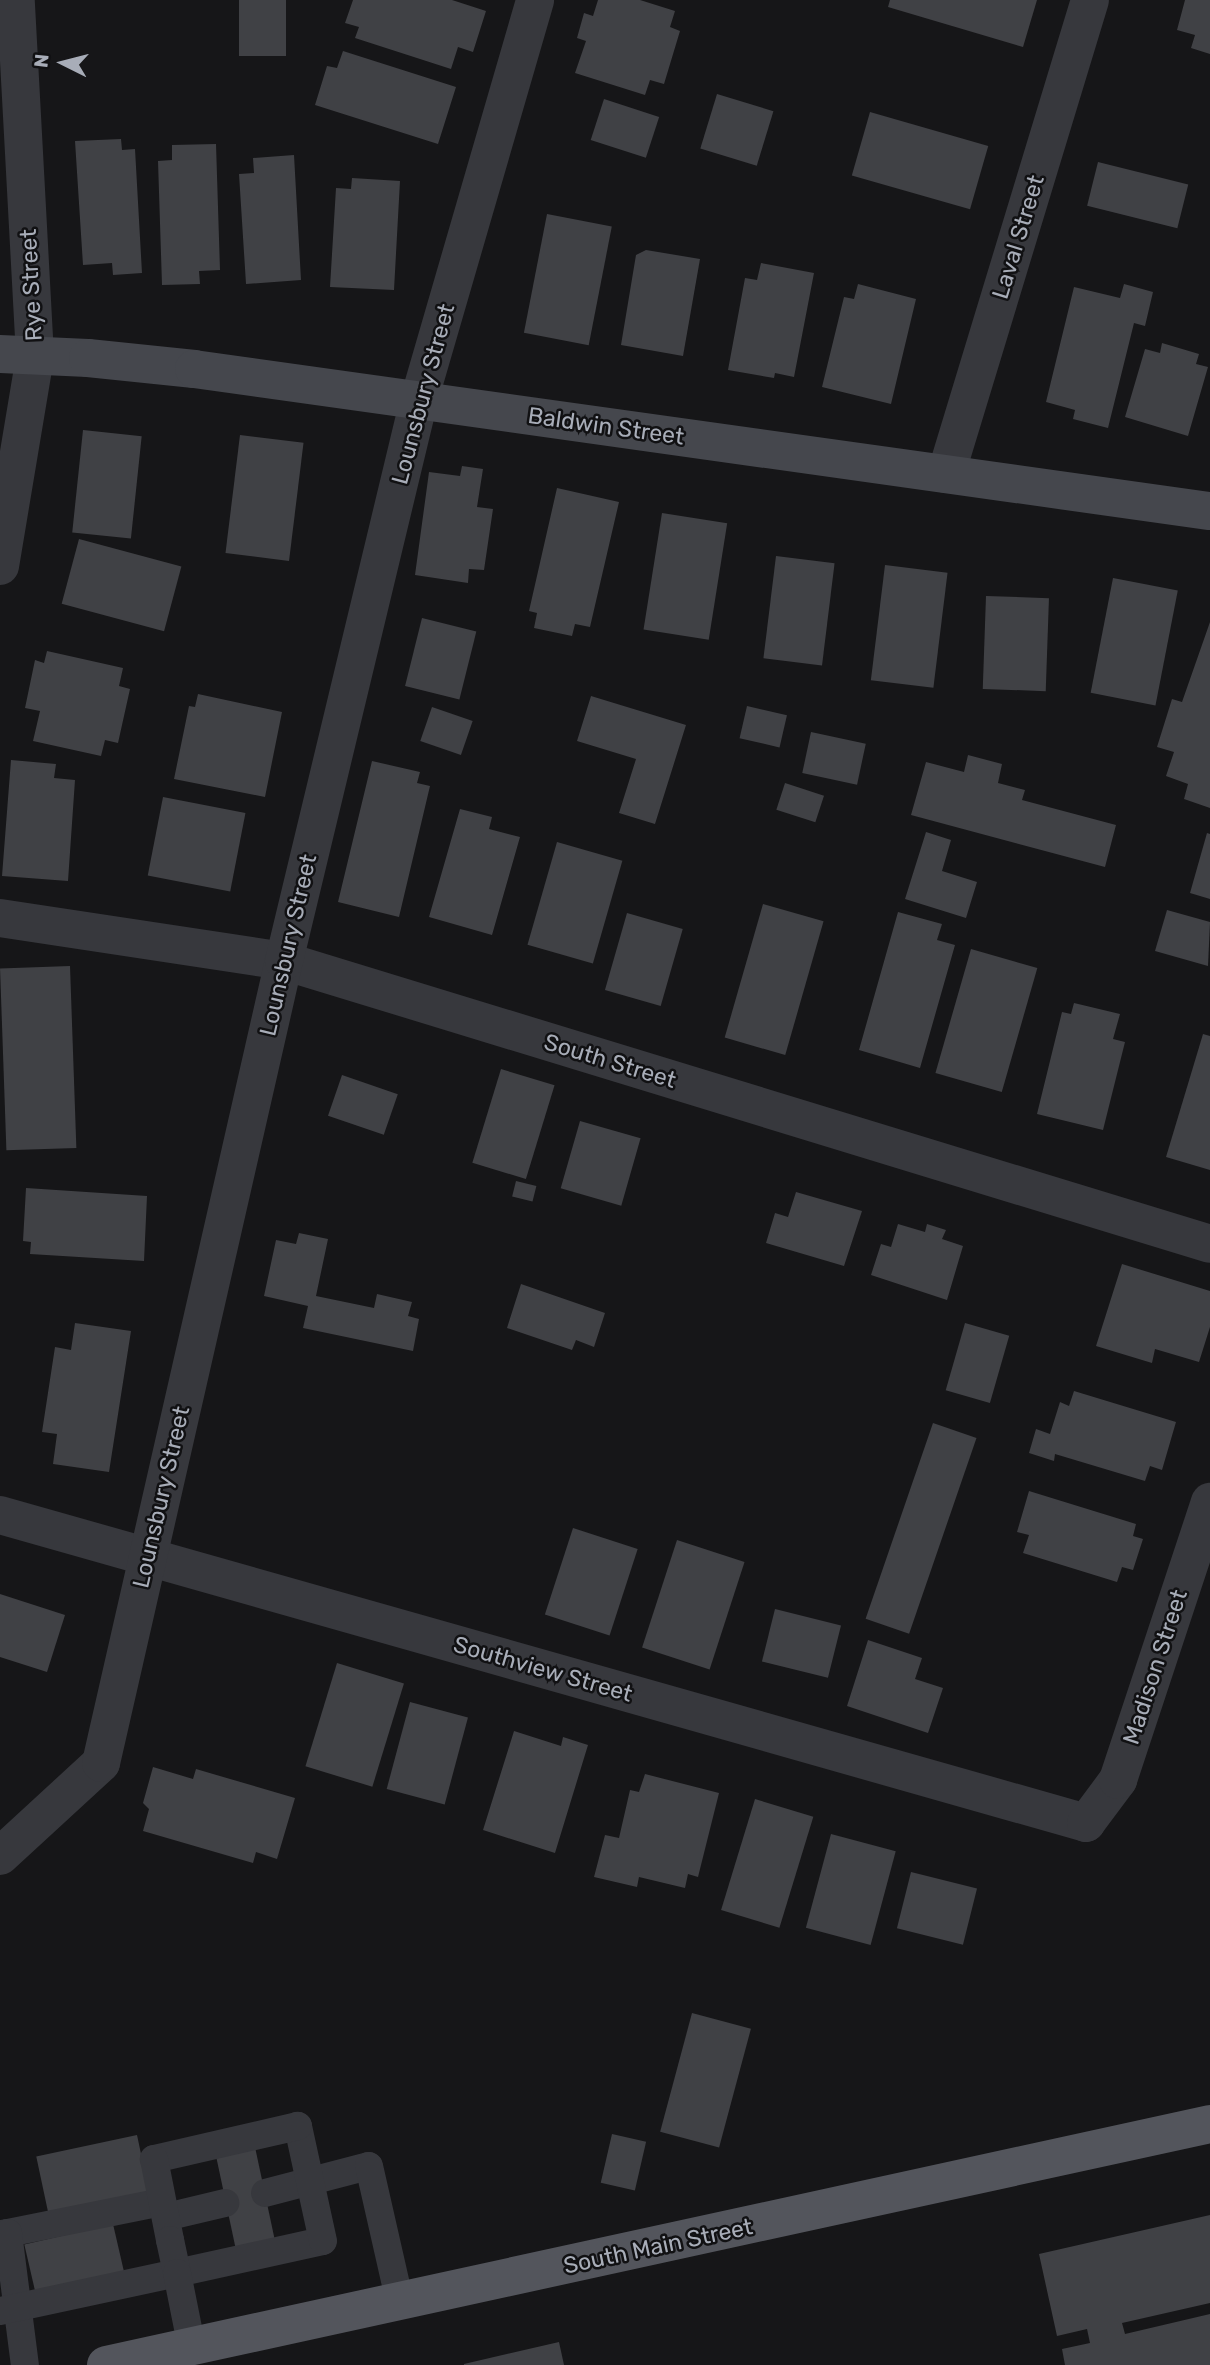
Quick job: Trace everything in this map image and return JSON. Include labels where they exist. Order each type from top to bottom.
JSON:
[{"type":"main road","name":"Baldwin Street","points":[[18,355],[167,365],[1210,511]]},
{"type":"main road","name":"South Main Street","points":[[106,2365],[1210,2124]]},
{"type":"street","name":"Rye Street","points":[[0,566],[18,355],[16,0]]},
{"type":"street","name":"Lounsbury Street","points":[[0,1856],[101,1763],[284,961],[419,400],[535,0]]},
{"type":"street","name":"Laval Street","points":[[946,474],[1090,0]]},
{"type":"street","name":"South Street","points":[[0,918],[284,961],[1210,1244]]},
{"type":"street","name":"Madison Street","points":[[1086,1823],[1118,1780],[1210,1502]]},
{"type":"street","name":"Southview Street","points":[[0,1515],[1086,1823]]},
{"type":"lane","points":[[8,2310],[177,2273],[323,2241],[298,2126],[154,2159],[177,2273],[192,2348]]},
{"type":"lane","points":[[265,2193],[310,2179],[369,2166],[400,2302]]},
{"type":"lane","points":[[25,2365],[8,2310],[4,2234],[164,2209],[225,2203]]},
{"type":"building","points":[[239,0],[286,0],[286,56],[239,56]]},
{"type":"building","points":[[353,0],[452,0],[486,11],[473,52],[458,47],[451,69],[355,38],[359,27],[345,23]]},
{"type":"building","points":[[598,0],[640,0],[675,11],[670,27],[680,31],[664,84],[650,80],[645,95],[575,73],[586,41],[577,38],[584,13],[593,16]]},
{"type":"building","points":[[890,0],[1037,0],[1023,47],[888,7]]},
{"type":"building","points":[[1185,0],[1210,0],[1210,54],[1191,48],[1195,35],[1177,30]]},
{"type":"building","points":[[343,51],[456,87],[438,144],[315,105],[327,66],[337,68]]},
{"type":"building","points":[[717,94],[773,111],[757,166],[700,149]]},
{"type":"building","points":[[604,99],[659,117],[646,158],[591,140]]},
{"type":"building","points":[[870,112],[988,146],[970,209],[852,175]]},
{"type":"building","points":[[121,139],[122,150],[135,149],[142,273],[113,275],[112,263],[83,265],[75,141]]},
{"type":"building","points":[[216,144],[220,270],[199,271],[200,284],[162,285],[158,161],[172,160],[172,145]]},
{"type":"building","points":[[294,155],[301,280],[246,284],[239,174],[254,173],[253,158]]},
{"type":"building","points":[[1098,162],[1188,184],[1177,228],[1087,206]]},
{"type":"building","points":[[352,178],[400,181],[394,290],[330,287],[336,188],[351,189]]},
{"type":"building","points":[[547,214],[612,227],[589,345],[524,333]]},
{"type":"building","points":[[646,250],[700,259],[683,356],[621,345],[636,255]]},
{"type":"building","points":[[761,263],[814,273],[794,377],[775,373],[774,378],[728,370],[745,278],[757,280]]},
{"type":"building","points":[[858,284],[916,299],[891,404],[822,387],[844,297],[854,299]]},
{"type":"building","points":[[1124,284],[1153,292],[1145,326],[1134,323],[1108,428],[1073,419],[1075,410],[1046,402],[1074,287],[1120,298]]},
{"type":"building","points":[[1162,343],[1199,354],[1196,364],[1208,367],[1188,436],[1125,417],[1145,349],[1160,353]]},
{"type":"building","points":[[83,430],[142,436],[131,539],[72,532]]},
{"type":"building","points":[[240,435],[304,443],[289,561],[225,553]]},
{"type":"building","points":[[462,466],[483,469],[477,507],[493,509],[484,570],[469,569],[468,583],[415,575],[429,472],[460,476]]},
{"type":"building","points":[[557,488],[619,502],[590,627],[575,624],[572,636],[534,628],[537,613],[529,611]]},
{"type":"building","points":[[662,513],[727,523],[709,640],[644,630]]},
{"type":"building","points":[[79,539],[181,566],[164,631],[62,604]]},
{"type":"building","points":[[776,556],[835,563],[822,665],[763,658]]},
{"type":"building","points":[[885,565],[948,573],[933,688],[871,680]]},
{"type":"building","points":[[1113,578],[1178,591],[1155,705],[1091,693]]},
{"type":"building","points":[[986,596],[1049,598],[1046,691],[983,689]]},
{"type":"building","points":[[422,618],[476,632],[459,699],[405,686]]},
{"type":"building","points":[[1210,622],[1210,808],[1184,799],[1188,784],[1166,776],[1174,752],[1157,747],[1172,699],[1182,702]]},
{"type":"building","points":[[47,651],[123,668],[119,686],[130,689],[118,743],[105,740],[101,756],[33,741],[40,711],[25,708],[35,660],[44,663]]},
{"type":"building","points":[[198,694],[282,712],[265,797],[174,779],[189,706],[195,707]]},
{"type":"building","points":[[591,696],[686,725],[655,824],[619,813],[636,759],[577,741]]},
{"type":"building","points":[[747,706],[787,715],[780,747],[740,738]]},
{"type":"building","points":[[432,707],[473,721],[461,755],[420,741]]},
{"type":"building","points":[[811,732],[866,744],[857,785],[802,773]]},
{"type":"building","points":[[968,755],[1002,764],[998,783],[1025,790],[1022,800],[1116,825],[1105,867],[911,815],[926,762],[964,772]]},
{"type":"building","points":[[11,760],[56,764],[54,778],[75,780],[68,881],[2,876]]},
{"type":"building","points":[[372,761],[420,772],[417,783],[430,786],[399,917],[338,902]]},
{"type":"building","points":[[785,783],[824,796],[815,822],[776,810]]},
{"type":"building","points":[[163,797],[245,813],[230,892],[148,876]]},
{"type":"building","points":[[460,809],[492,817],[489,829],[520,837],[492,935],[429,917]]},
{"type":"building","points":[[926,832],[951,840],[942,871],[977,882],[966,918],[905,899]]},
{"type":"building","points":[[1207,833],[1210,834],[1210,899],[1190,893]]},
{"type":"building","points":[[557,842],[622,861],[593,964],[528,945]]},
{"type":"building","points":[[763,904],[824,921],[785,1055],[725,1038]]},
{"type":"building","points":[[1167,910],[1210,922],[1208,966],[1155,951]]},
{"type":"building","points":[[898,912],[942,924],[937,940],[955,945],[920,1068],[859,1050]]},
{"type":"building","points":[[627,913],[683,929],[661,1006],[605,990]]},
{"type":"building","points":[[971,949],[1037,968],[1002,1092],[935,1073]]},
{"type":"building","points":[[70,966],[76,1148],[6,1150],[0,968]]},
{"type":"building","points":[[1074,1003],[1120,1014],[1113,1039],[1125,1042],[1103,1130],[1037,1114],[1062,1012],[1071,1014]]},
{"type":"building","points":[[1203,1034],[1210,1036],[1210,1170],[1166,1157]]},
{"type":"building","points":[[501,1069],[555,1085],[526,1179],[472,1163]]},
{"type":"building","points":[[342,1075],[398,1094],[384,1135],[328,1116]]},
{"type":"building","points":[[580,1121],[641,1138],[621,1206],[561,1188]]},
{"type":"building","points":[[516,1181],[536,1186],[533,1202],[512,1197]]},
{"type":"building","points":[[26,1188],[147,1196],[144,1261],[30,1254],[31,1242],[23,1241]]},
{"type":"building","points":[[796,1192],[862,1211],[844,1266],[766,1243],[775,1213],[788,1217]]},
{"type":"building","points":[[898,1224],[925,1232],[927,1224],[946,1230],[942,1239],[963,1246],[947,1300],[871,1275],[881,1244],[891,1247]]},
{"type":"building","points":[[299,1233],[328,1239],[316,1296],[374,1308],[377,1294],[412,1302],[408,1316],[419,1319],[413,1351],[303,1328],[308,1306],[264,1296],[276,1240],[296,1244]]},
{"type":"building","points":[[1122,1264],[1210,1291],[1210,1327],[1199,1362],[1155,1349],[1152,1363],[1096,1346]]},
{"type":"building","points":[[521,1284],[605,1313],[594,1347],[576,1340],[572,1350],[507,1328]]},
{"type":"building","points":[[75,1323],[131,1331],[109,1472],[53,1464],[57,1434],[42,1432],[55,1347],[71,1350]]},
{"type":"building","points":[[965,1323],[1009,1336],[990,1403],[946,1390]]},
{"type":"building","points":[[1074,1391],[1176,1422],[1162,1470],[1150,1466],[1145,1481],[1055,1454],[1054,1461],[1029,1453],[1036,1429],[1050,1434],[1060,1402],[1069,1406]]},
{"type":"building","points":[[933,1423],[976,1438],[909,1634],[866,1619]]},
{"type":"building","points":[[1029,1491],[1136,1524],[1133,1536],[1143,1539],[1133,1570],[1122,1567],[1117,1582],[1023,1553],[1029,1535],[1017,1532]]},
{"type":"building","points":[[573,1528],[638,1549],[610,1636],[545,1615]]},
{"type":"building","points":[[677,1540],[745,1562],[710,1669],[642,1647]]},
{"type":"building","points":[[0,1594],[65,1615],[47,1672],[0,1657]]},
{"type":"building","points":[[775,1609],[841,1625],[828,1678],[762,1661]]},
{"type":"building","points":[[868,1640],[922,1658],[915,1679],[943,1688],[928,1733],[847,1706]]},
{"type":"building","points":[[337,1663],[404,1683],[372,1787],[305,1766]]},
{"type":"building","points":[[410,1702],[468,1718],[445,1804],[387,1789]]},
{"type":"building","points":[[514,1731],[561,1746],[563,1737],[588,1745],[555,1853],[483,1830]]},
{"type":"building","points":[[153,1767],[193,1779],[196,1769],[295,1798],[277,1859],[256,1852],[253,1863],[143,1831],[149,1809],[143,1803]]},
{"type":"building","points":[[645,1774],[719,1793],[698,1877],[688,1874],[685,1888],[639,1877],[637,1887],[594,1877],[605,1835],[619,1838],[630,1790],[639,1792]]},
{"type":"building","points":[[755,1799],[813,1817],[779,1928],[721,1910]]},
{"type":"building","points":[[831,1834],[896,1851],[871,1945],[806,1928]]},
{"type":"building","points":[[911,1872],[977,1888],[963,1945],[897,1928]]},
{"type":"building","points":[[692,2013],[751,2029],[719,2148],[660,2132]]},
{"type":"building","points":[[612,2134],[646,2142],[635,2191],[601,2183]]},
{"type":"building","points":[[137,2135],[151,2200],[50,2221],[36,2156]]},
{"type":"building","points":[[255,2147],[275,2243],[236,2251],[216,2155]]},
{"type":"building","points":[[1210,2215],[1210,2303],[1122,2323],[1125,2334],[1210,2314],[1210,2365],[1065,2365],[1062,2349],[1090,2343],[1087,2329],[1057,2336],[1039,2254]]},
{"type":"building","points":[[113,2224],[125,2276],[36,2296],[24,2244]]},
{"type":"building","points":[[559,2342],[564,2365],[464,2365],[464,2364]]}]
